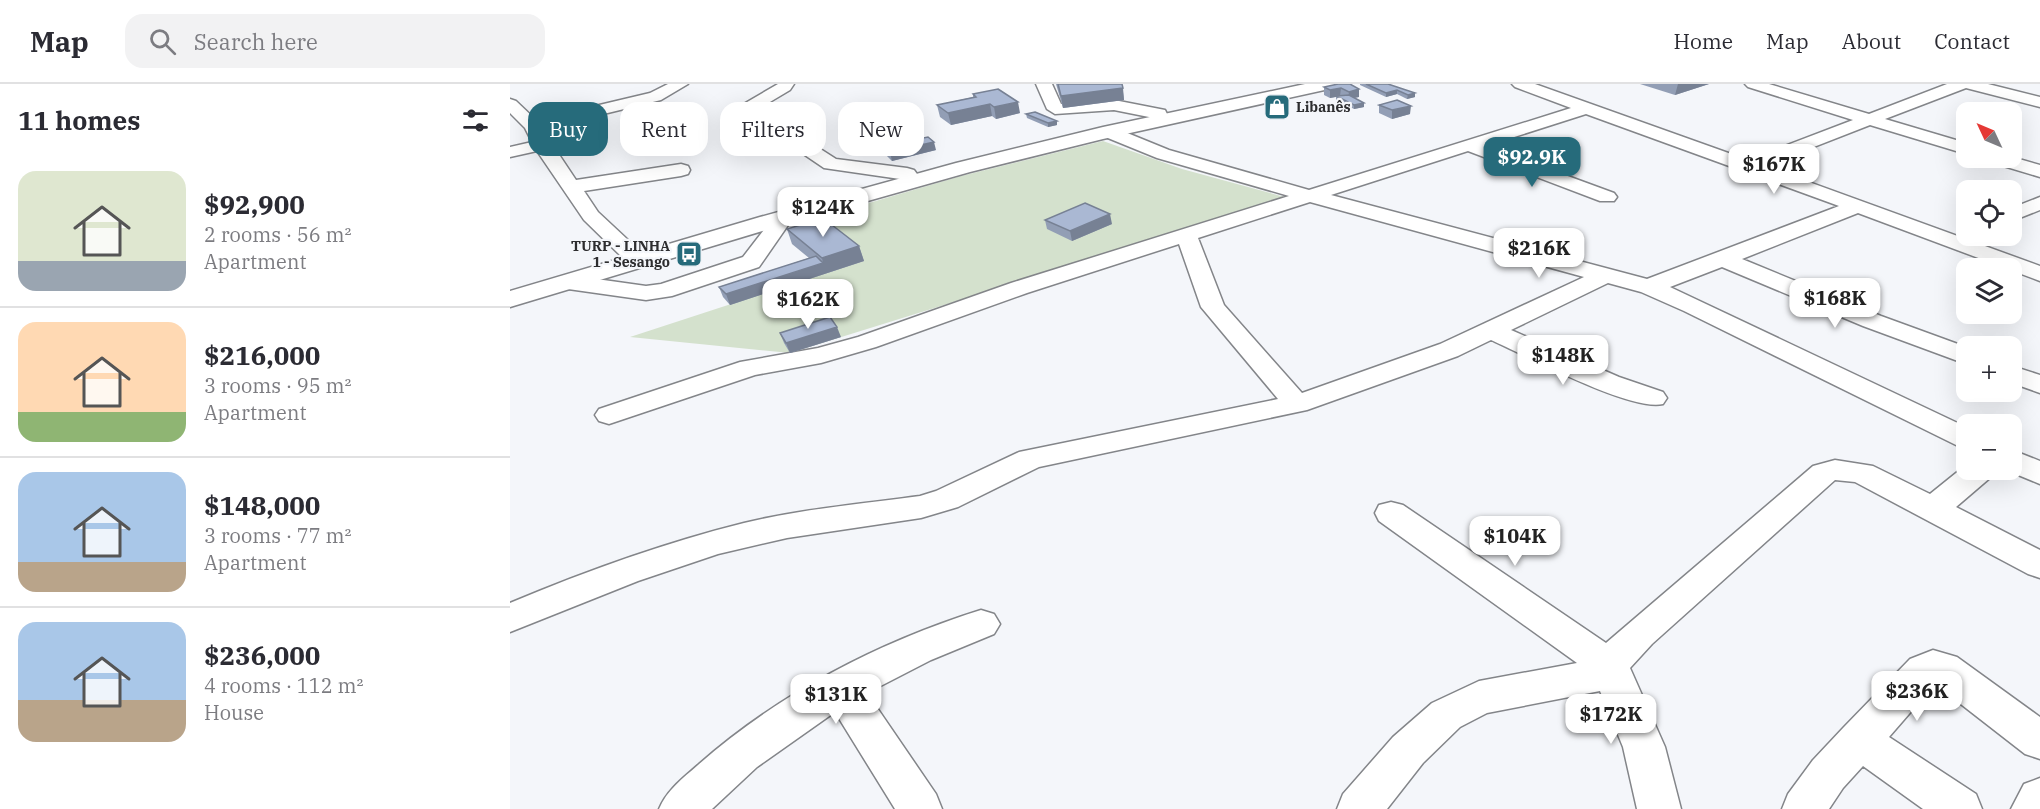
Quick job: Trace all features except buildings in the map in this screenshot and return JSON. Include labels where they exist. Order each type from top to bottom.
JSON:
[{"type":"main road","points":[[510,288],[907,174],[1019,145],[1299,84]]},
{"type":"main road","points":[[510,299],[948,172],[1109,132],[1329,84]]},
{"type":"street","points":[[608,108],[655,97],[680,84]]},
{"type":"street","points":[[786,84],[785,87],[748,108],[749,110],[831,164],[907,174]]},
{"type":"street","points":[[1044,84],[1054,109],[1069,110],[1106,105],[1159,114]]},
{"type":"street","points":[[1520,84],[1858,206],[1956,236]]},
{"type":"street","points":[[1753,84],[1956,145]]},
{"type":"street","points":[[1749,166],[1961,84]]},
{"type":"street","points":[[1970,84],[2040,102]]},
{"type":"street","points":[[1126,107],[1134,89]]},
{"type":"street","points":[[510,104],[528,122]]},
{"type":"street","points":[[609,415],[749,368],[821,355],[867,342],[1019,288],[1587,108]]},
{"type":"street","points":[[1109,132],[1163,154],[1648,287],[1693,306],[1956,433]]},
{"type":"street","points":[[1470,146],[1607,196]]},
{"type":"street","points":[[510,152],[528,148]]},
{"type":"street","points":[[549,156],[591,216],[630,253]]},
{"type":"street","points":[[2022,166],[2040,171]]},
{"type":"street","points":[[571,188],[681,170]]},
{"type":"street","points":[[2022,211],[2040,203]]},
{"type":"street","points":[[1648,287],[1858,206]]},
{"type":"street","points":[[568,282],[646,293],[664,291],[751,262],[783,218]]},
{"type":"street","points":[[1186,235],[1213,307],[1297,404]]},
{"type":"street","points":[[1978,246],[2040,274]]},
{"type":"street","points":[[1721,258],[1872,321],[1956,352]]},
{"type":"street","points":[[510,618],[574,592],[705,546],[745,535],[921,507],[948,499],[1030,459],[1297,404],[1449,350],[1604,276]]},
{"type":"street","points":[[1490,330],[1609,383],[1653,398]]},
{"type":"street","points":[[2022,378],[2040,385]]},
{"type":"street","points":[[2022,465],[2040,474]]},
{"type":"street","points":[[1359,809],[1408,750],[1446,715],[1479,698],[1597,676],[1639,634],[1824,473],[1842,470],[1862,473],[2040,565]]},
{"type":"street","points":[[1933,509],[1968,480]]},
{"type":"street","points":[[1391,513],[1609,665],[1644,747],[1659,809]]},
{"type":"street","points":[[681,809],[741,755],[802,711],[928,643],[981,624]]},
{"type":"street","points":[[1804,809],[1828,774],[1924,670],[1933,666],[1943,668],[2040,741]]},
{"type":"street","points":[[841,688],[920,809]]},
{"type":"street","points":[[1859,740],[1960,809]]},
{"type":"street","points":[[2033,809],[2040,799]]},
{"type":"green space","points":[[1103,141],[1182,169],[1288,198],[790,353],[630,337],[863,261],[811,220],[961,176]]},
{"type":"place","name":"Libanês","points":[[1277,107]]},
{"type":"place","name":"TURP - LINHA 1 - Sesango","points":[[689,254]]}]
